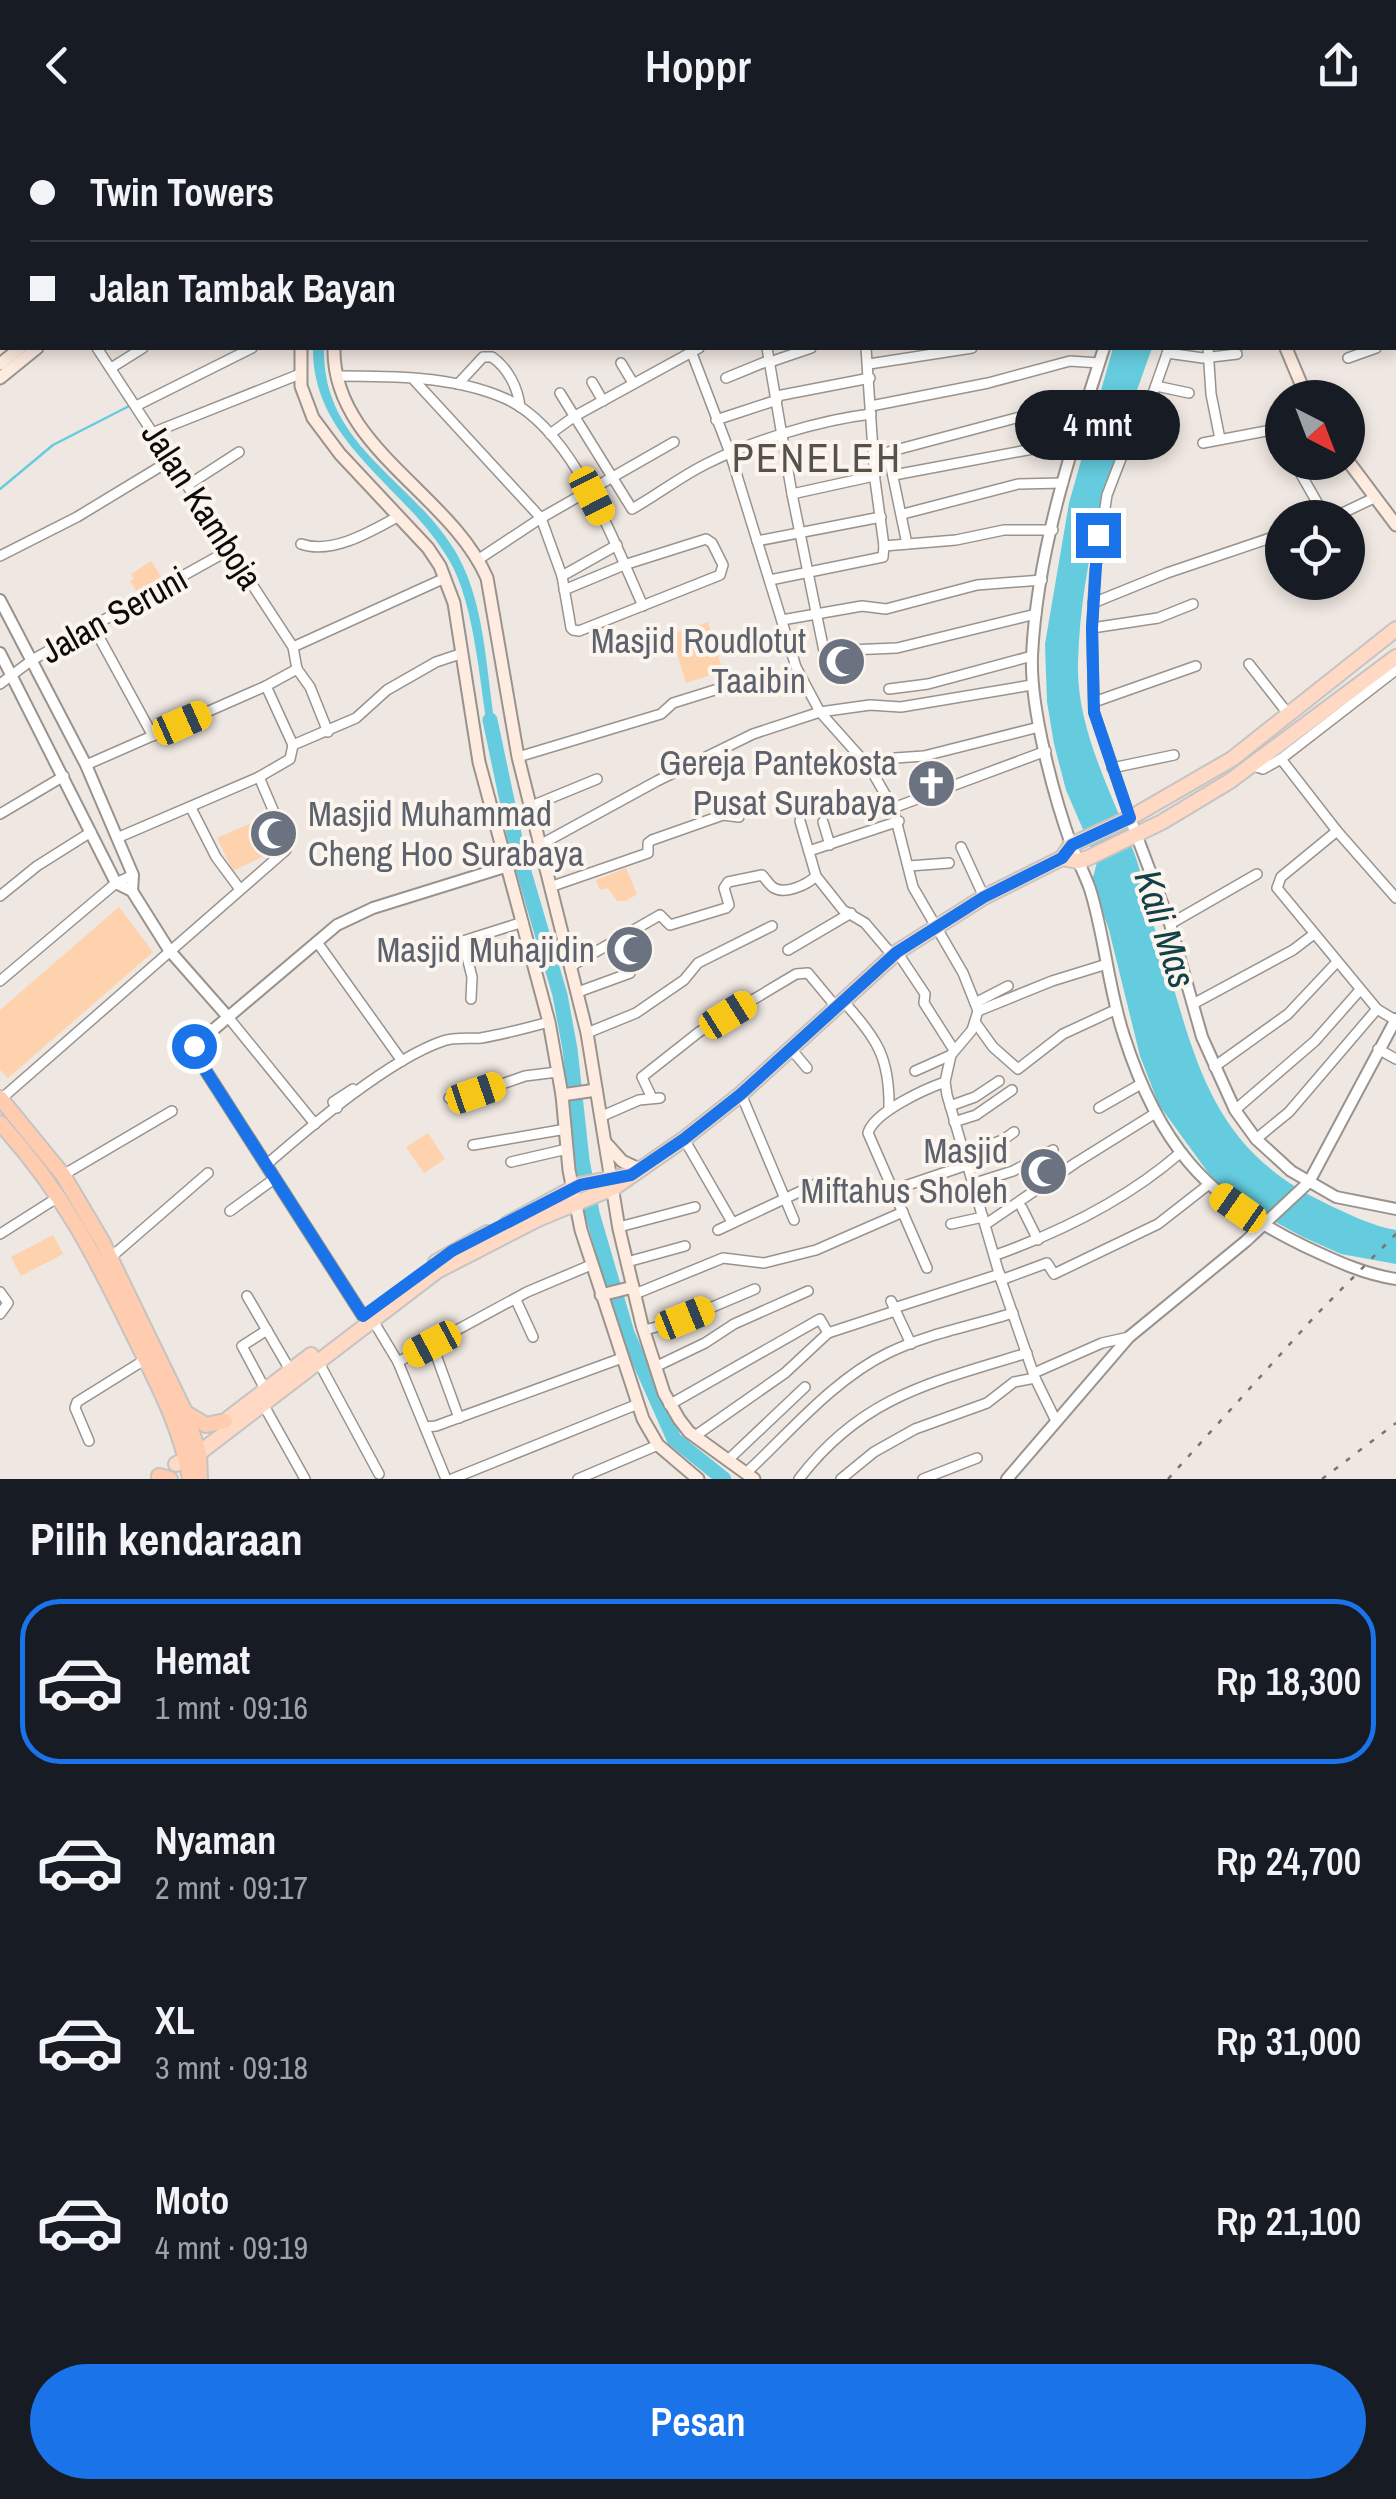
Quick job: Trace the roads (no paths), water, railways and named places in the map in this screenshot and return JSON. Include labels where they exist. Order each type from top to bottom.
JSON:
[{"type":"highway","points":[[0,1098],[63,1176],[110,1258],[185,1412],[190,1479]]},
{"type":"highway","points":[[21,1122],[4,1128],[60,1196],[88,1240],[200,1479]]},
{"type":"highway","points":[[185,1412],[206,1424],[225,1422]]},
{"type":"main road","points":[[0,378],[34,350]]},
{"type":"main road","points":[[301,350],[304,397],[322,432],[428,548],[454,603],[480,762],[566,1095],[567,1150],[591,1264],[605,1294],[638,1404],[658,1445],[698,1479]]},
{"type":"main road","points":[[334,350],[342,398],[362,431],[453,525],[479,560],[489,591],[529,807],[587,1033],[606,1184],[628,1262],[631,1290],[669,1405],[696,1436],[750,1476]]},
{"type":"main road","points":[[1287,350],[1300,380]]},
{"type":"main road","points":[[1361,480],[1396,525]]},
{"type":"main road","points":[[189,1455],[264,1396],[290,1370],[454,1256],[578,1194],[635,1172],[684,1139],[741,1094],[895,954],[984,897],[1062,858],[1077,842],[1126,820],[1232,759],[1396,629]]},
{"type":"main road","points":[[1062,858],[1083,859],[1181,811],[1360,690],[1396,657]]},
{"type":"main road","points":[[1170,795],[1171,806],[1181,811]]},
{"type":"main road","points":[[566,1095],[594,1091]]},
{"type":"main road","points":[[603,1139],[635,1172]]},
{"type":"main road","points":[[605,1294],[631,1290]]},
{"type":"main road","points":[[162,1478],[225,1422],[318,1361],[367,1317]]},
{"type":"street","name":"Jalan Kamboja","points":[[98,350],[293,647],[297,669],[310,688],[328,732]]},
{"type":"street","points":[[111,368],[139,350]]},
{"type":"street","points":[[135,405],[248,350]]},
{"type":"street","points":[[550,434],[693,350]]},
{"type":"street","points":[[695,350],[796,667],[820,712],[870,768],[893,808],[913,887],[976,1007],[975,1022],[953,1052],[946,1082],[950,1106],[1000,1277],[1034,1375],[1056,1422]]},
{"type":"street","points":[[768,350],[792,494],[826,652],[897,648],[1036,614]]},
{"type":"street","points":[[726,378],[805,350]]},
{"type":"street","points":[[770,580],[883,557],[866,350]]},
{"type":"street","points":[[869,364],[959,350]]},
{"type":"street","points":[[1103,350],[1071,449],[1042,580],[1032,685],[1039,728],[1083,859],[1117,1010],[1154,1114],[1208,1185],[1332,1260],[1375,1276],[1396,1279]]},
{"type":"street","points":[[1236,354],[1168,350],[1156,386],[1106,494],[1098,535],[1093,603],[1094,702],[1126,820],[1170,924],[1214,1067],[1235,1110],[1256,1140],[1305,1186],[1336,1197],[1396,1209]]},
{"type":"street","points":[[1348,358],[1370,350]]},
{"type":"street","points":[[1208,352],[1220,440]]},
{"type":"street","points":[[458,384],[482,357],[492,356],[508,373],[519,395],[520,407]]},
{"type":"street","points":[[560,393],[634,508],[690,472],[730,453],[784,435],[1070,361],[1099,363]]},
{"type":"street","points":[[621,364],[633,383]]},
{"type":"street","points":[[152,433],[300,374]]},
{"type":"street","points":[[336,376],[458,384],[506,398],[520,407],[550,434],[588,490],[643,606]]},
{"type":"street","points":[[716,420],[777,398],[870,378]]},
{"type":"street","points":[[414,380],[541,518],[562,576],[564,590],[571,628],[574,631],[720,575],[723,565],[710,540],[624,565],[564,590]]},
{"type":"street","points":[[592,382],[603,401]]},
{"type":"street","points":[[1156,386],[1189,392]]},
{"type":"street","points":[[873,456],[1016,418],[1041,416],[1079,422]]},
{"type":"street","points":[[1202,443],[1265,432]]},
{"type":"street","points":[[479,560],[541,518],[674,442]]},
{"type":"street","points":[[894,475],[1038,448],[1071,449]]},
{"type":"street","points":[[188,485],[239,452]]},
{"type":"street","points":[[888,453],[907,544]]},
{"type":"street","points":[[0,556],[171,460]]},
{"type":"street","points":[[792,494],[874,478]]},
{"type":"street","points":[[902,514],[1018,484],[1063,483]]},
{"type":"street","points":[[1365,502],[1374,498]]},
{"type":"street","points":[[300,544],[312,548],[333,545],[399,516]]},
{"type":"street","points":[[757,542],[881,517]]},
{"type":"street","points":[[884,546],[956,540],[1004,530],[1053,530]]},
{"type":"street","points":[[1093,603],[1265,540]]},
{"type":"street","points":[[562,576],[617,546]]},
{"type":"street","name":"Jalan Seruni","points":[[0,684],[32,660],[231,549]]},
{"type":"street","points":[[293,647],[445,578]]},
{"type":"street","points":[[782,620],[875,606],[886,609],[977,586],[1042,580]]},
{"type":"street","points":[[0,600],[86,764],[133,875],[132,892]]},
{"type":"street","points":[[1092,628],[1158,618],[1193,604]]},
{"type":"street","points":[[94,628],[153,736]]},
{"type":"street","points":[[0,653],[116,884],[132,892],[169,950],[315,1124]]},
{"type":"street","points":[[292,744],[363,714],[387,690],[436,662],[460,654]]},
{"type":"street","points":[[888,689],[928,684],[1032,656]]},
{"type":"street","points":[[1249,664],[1289,715]]},
{"type":"street","points":[[1094,702],[1196,666]]},
{"type":"street","points":[[86,764],[297,669]]},
{"type":"street","points":[[1252,766],[1263,769],[1280,759],[1360,690],[1396,670]]},
{"type":"street","points":[[538,846],[734,742],[820,712],[870,705],[900,707],[1032,685]]},
{"type":"street","points":[[117,838],[259,777],[290,759],[292,744],[266,686]]},
{"type":"street","points":[[518,757],[661,714],[673,703],[718,689]]},
{"type":"street","points":[[870,768],[895,758],[924,756],[1039,728]]},
{"type":"street","points":[[893,808],[1046,751]]},
{"type":"street","points":[[1112,768],[1174,755]]},
{"type":"street","points":[[1280,759],[1396,898]]},
{"type":"street","points":[[0,814],[64,776]]},
{"type":"street","points":[[0,1098],[283,853],[287,845],[259,777]]},
{"type":"street","points":[[529,807],[597,779]]},
{"type":"street","points":[[191,808],[216,857],[239,888]]},
{"type":"street","points":[[550,888],[648,853],[648,842],[652,840],[723,816],[739,817]]},
{"type":"street","points":[[800,821],[816,876],[843,910],[851,912],[895,954],[926,995],[924,1003],[953,1052]]},
{"type":"street","points":[[809,851],[899,821]]},
{"type":"street","points":[[823,822],[830,845]]},
{"type":"street","points":[[1006,1479],[1129,1337],[1305,1186],[1335,1138],[1396,1020],[1376,1008],[1277,888],[1276,882],[1337,831]]},
{"type":"street","points":[[0,896],[37,866],[91,832]]},
{"type":"street","points":[[961,848],[984,897]]},
{"type":"street","points":[[908,866],[949,863]]},
{"type":"street","points":[[508,866],[373,908],[337,925],[196,1043],[195,1050],[266,1166],[398,1362],[449,1479],[638,1404]]},
{"type":"street","points":[[1170,924],[1257,874]]},
{"type":"street","points":[[0,981],[116,884],[133,875]]},
{"type":"street","points":[[572,966],[660,915],[669,925],[727,908],[724,888],[728,882],[762,876],[781,890],[812,882],[816,876]]},
{"type":"street","points":[[788,950],[851,912]]},
{"type":"street","points":[[471,999],[472,977],[462,941],[523,922]]},
{"type":"street","points":[[587,1033],[636,1014],[684,980],[698,963],[772,926]]},
{"type":"street","points":[[1192,1004],[1293,950],[1314,934]]},
{"type":"street","points":[[317,942],[402,1061]]},
{"type":"street","points":[[1214,1067],[1288,1014],[1336,962]]},
{"type":"street","points":[[976,1007],[1107,964]]},
{"type":"street","points":[[600,1117],[639,1100],[656,1098],[642,1077],[699,1032],[801,972],[808,972],[880,1045],[886,1063],[889,1110]]},
{"type":"street","points":[[578,992],[630,973]]},
{"type":"street","points":[[976,1007],[1008,986]]},
{"type":"street","points":[[1235,1110],[1315,1041],[1360,990]]},
{"type":"street","points":[[1256,1140],[1300,1100],[1376,1008]]},
{"type":"street","points":[[975,1022],[993,1047],[1014,1068],[1020,1069],[1062,1034],[1117,1010]]},
{"type":"street","points":[[266,1166],[315,1124],[402,1061],[449,1040],[549,1022]]},
{"type":"street","points":[[791,1049],[807,1068]]},
{"type":"street","points":[[1378,1049],[1396,1058]]},
{"type":"street","points":[[915,1070],[953,1052]]},
{"type":"street","points":[[448,1098],[464,1090],[476,1093],[526,1076],[557,1072]]},
{"type":"street","points":[[950,1106],[975,1097],[1000,1081]]},
{"type":"street","points":[[927,1268],[868,1133],[872,1122],[889,1110],[946,1082]]},
{"type":"street","points":[[1099,1108],[1141,1084]]},
{"type":"street","points":[[337,1108],[333,1102],[352,1089]]},
{"type":"street","points":[[954,1122],[976,1115],[1012,1090]]},
{"type":"street","points":[[741,1094],[794,1220]]},
{"type":"street","points":[[63,1176],[172,1112]]},
{"type":"street","points":[[951,1224],[985,1221],[1154,1114]]},
{"type":"street","points":[[473,1145],[566,1129]]},
{"type":"street","points":[[964,1154],[1014,1132]]},
{"type":"street","points":[[684,1139],[732,1222]]},
{"type":"street","points":[[511,1162],[567,1150]]},
{"type":"street","points":[[972,1184],[1013,1171],[1053,1150]]},
{"type":"street","points":[[996,1255],[1038,1240],[1118,1198],[1143,1184],[1180,1153]]},
{"type":"street","points":[[893,1190],[967,1165]]},
{"type":"street","points":[[110,1258],[208,1172]]},
{"type":"street","points":[[230,1211],[274,1178]]},
{"type":"street","points":[[718,1230],[816,1184]]},
{"type":"street","points":[[696,1436],[784,1373],[828,1333],[893,1307],[1046,1263],[1052,1274],[1158,1224],[1208,1185]]},
{"type":"street","points":[[0,1234],[60,1196]]},
{"type":"street","points":[[619,1227],[695,1208]]},
{"type":"street","points":[[1022,1208],[1038,1240]]},
{"type":"street","points":[[631,1290],[722,1258],[764,1262],[816,1250],[903,1212]]},
{"type":"street","points":[[628,1262],[685,1246]]},
{"type":"street","points":[[398,1362],[591,1264]]},
{"type":"street","points":[[644,1330],[677,1322],[755,1290]]},
{"type":"street","points":[[656,1366],[734,1324],[808,1291]]},
{"type":"street","points":[[0,1292],[8,1303],[0,1314]]},
{"type":"street","points":[[247,1296],[290,1370]]},
{"type":"street","points":[[516,1300],[533,1337]]},
{"type":"street","points":[[893,1307],[911,1344]]},
{"type":"street","points":[[750,1476],[831,1394],[866,1365],[911,1344],[1013,1313]]},
{"type":"street","points":[[669,1405],[814,1322],[822,1320],[828,1333]]},
{"type":"street","points":[[266,1330],[242,1346],[305,1479]]},
{"type":"street","points":[[841,1479],[874,1452],[914,1429],[987,1403],[1014,1382],[1102,1343],[1129,1337]]},
{"type":"street","points":[[432,1344],[459,1418]]},
{"type":"street","points":[[799,1479],[832,1441],[890,1399],[915,1387],[1027,1353]]},
{"type":"street","points":[[89,1442],[76,1402],[146,1358]]},
{"type":"street","points":[[425,1426],[436,1426],[622,1358]]},
{"type":"street","points":[[318,1361],[379,1474]]},
{"type":"street","points":[[729,1459],[806,1387]]},
{"type":"street","points":[[578,1479],[658,1445]]},
{"type":"street","points":[[923,1479],[976,1458]]},
{"type":"street","points":[[945,1469],[954,1479]]},
{"type":"water","points":[[313,350],[324,350],[327,382],[338,412],[354,437],[440,529],[458,556],[480,621],[497,737],[489,738],[471,622],[449,560],[431,534],[344,437],[328,411],[317,381]]},
{"type":"water","points":[[1112,350],[1151,350],[1113,464],[1093,542],[1078,663],[1083,713],[1098,763],[1136,858],[1192,1047],[1219,1108],[1261,1161],[1290,1183],[1351,1215],[1396,1230],[1396,1264],[1341,1254],[1237,1201],[1212,1178],[1159,1105],[1140,1056],[1109,930],[1092,881],[1097,862],[1066,790],[1047,702],[1045,644],[1069,503]]},
{"type":"waterway","points":[[0,489],[53,445],[133,404]]},
{"type":"waterway","points":[[490,720],[517,848],[560,995],[592,1213],[627,1333],[674,1439],[724,1479]]},
{"type":"railway","points":[[1168,1479],[1316,1315],[1396,1234]]},
{"type":"railway","points":[[1322,1479],[1396,1423]]},
{"type":"place","name":"Masjid Roudlotut Taaibin","points":[[841,661]]},
{"type":"place","name":"Gereja Pantekosta Pusat Surabaya","points":[[932,783]]},
{"type":"place","name":"Masjid Muhammad Cheng Hoo Surabaya","points":[[273,834]]},
{"type":"place","name":"Masjid Muhajidin","points":[[630,950]]},
{"type":"place","name":"Masjid Miftahus Sholeh","points":[[1043,1171]]},
{"type":"district","name":"PENELEH","points":[[817,458]]},
{"type":"water label","name":"Kali Mas","points":[[1165,929]]}]
